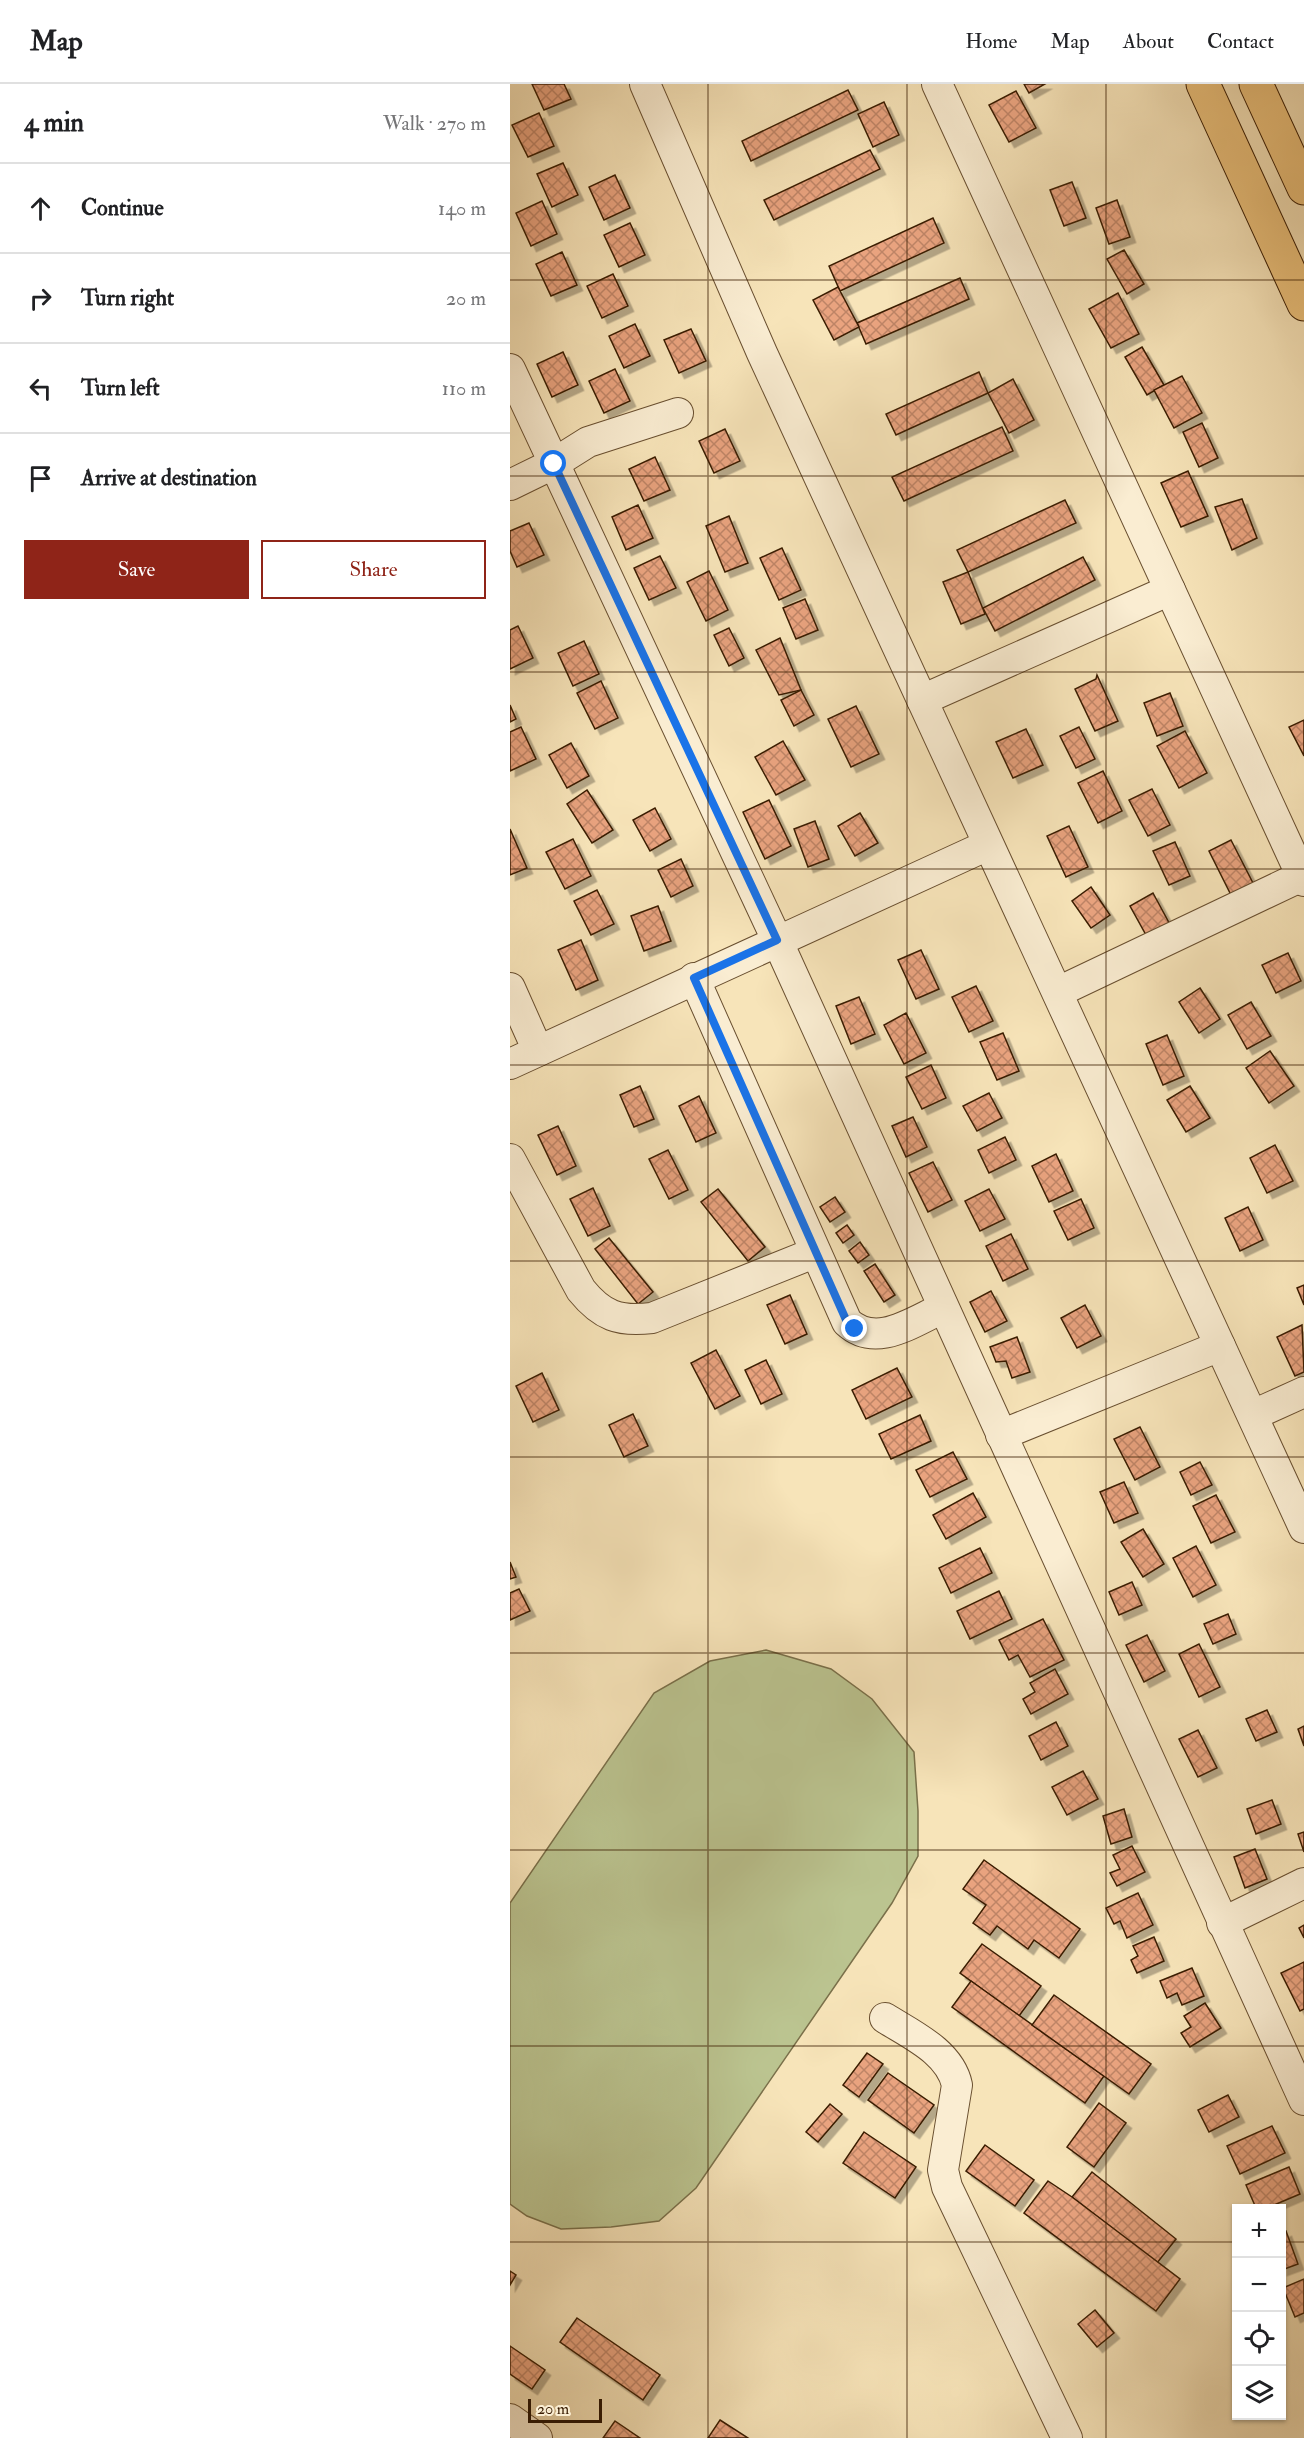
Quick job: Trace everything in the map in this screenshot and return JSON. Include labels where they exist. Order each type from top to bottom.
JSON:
[{"type":"main road","points":[[1203,84],[1304,304]]},
{"type":"main road","points":[[1256,84],[1304,188]]},
{"type":"street","points":[[645,84],[762,353],[1304,1528]]},
{"type":"street","points":[[937,84],[1303,878],[1058,992]]},
{"type":"street","points":[[510,369],[777,940],[1304,2100]]},
{"type":"street","points":[[510,485],[554,464],[588,442],[678,413]]},
{"type":"street","points":[[922,700],[1170,590]]},
{"type":"street","points":[[510,1064],[988,845]]},
{"type":"street","points":[[694,978],[814,1253],[847,1322],[863,1334],[888,1332],[943,1308]]},
{"type":"street","points":[[510,988],[538,1051]]},
{"type":"street","points":[[510,1159],[581,1290],[593,1306],[611,1316],[632,1320],[652,1318],[814,1253]]},
{"type":"street","points":[[1001,1435],[1220,1346]]},
{"type":"street","points":[[1253,1415],[1304,1392]]},
{"type":"street","points":[[1222,1923],[1304,1883]]},
{"type":"street","points":[[885,2018],[944,2058],[954,2073],[957,2085],[943,2170],[947,2187],[1067,2438]]},
{"type":"street","points":[[510,2419],[537,2438]]},
{"type":"green space","points":[[766,1650],[831,1669],[872,1699],[914,1752],[918,1856],[892,1903],[696,2188],[659,2221],[611,2227],[561,2229],[527,2216],[510,2204],[510,1903],[654,1693],[710,1661]]},
{"type":"building","points":[[532,84],[564,84],[571,99],[544,110]]},
{"type":"building","points":[[1024,84],[1045,84],[1029,93]]},
{"type":"building","points":[[848,90],[858,110],[751,161],[742,141]]},
{"type":"building","points":[[1016,91],[1036,128],[1009,142],[989,105]]},
{"type":"building","points":[[884,102],[899,135],[873,147],[858,114]]},
{"type":"building","points":[[539,113],[554,146],[528,157],[512,125]]},
{"type":"building","points":[[870,150],[880,169],[774,220],[764,200]]},
{"type":"building","points":[[563,163],[578,195],[552,207],[537,174]]},
{"type":"building","points":[[615,175],[630,208],[604,220],[589,187]]},
{"type":"building","points":[[1072,182],[1086,218],[1064,226],[1050,190]]},
{"type":"building","points":[[1117,200],[1130,237],[1109,244],[1096,208]]},
{"type":"building","points":[[542,201],[557,234],[531,246],[516,213]]},
{"type":"building","points":[[933,218],[944,243],[840,291],[829,266]]},
{"type":"building","points":[[630,223],[645,255],[619,267],[604,235]]},
{"type":"building","points":[[1124,250],[1144,284],[1127,294],[1107,259]]},
{"type":"building","points":[[562,252],[577,285],[551,296],[536,264]]},
{"type":"building","points":[[613,274],[628,306],[602,318],[587,286]]},
{"type":"building","points":[[960,278],[969,299],[866,344],[857,323]]},
{"type":"building","points":[[838,287],[859,327],[834,340],[813,300]]},
{"type":"building","points":[[1118,293],[1139,334],[1111,348],[1089,309]]},
{"type":"building","points":[[635,324],[650,356],[624,368],[609,336]]},
{"type":"building","points":[[691,329],[706,361],[679,373],[664,340]]},
{"type":"building","points":[[1142,347],[1164,385],[1147,395],[1125,357]]},
{"type":"building","points":[[563,352],[578,385],[552,397],[537,364]]},
{"type":"building","points":[[615,369],[630,401],[604,413],[589,381]]},
{"type":"building","points":[[979,372],[988,393],[896,435],[886,414]]},
{"type":"building","points":[[1182,376],[1202,413],[1174,428],[1154,390]]},
{"type":"building","points":[[1013,379],[1034,420],[1009,433],[988,393]]},
{"type":"building","points":[[1202,423],[1218,458],[1199,467],[1183,432]]},
{"type":"building","points":[[1002,427],[1013,451],[904,501],[892,477]]},
{"type":"building","points":[[725,429],[740,461],[714,473],[699,441]]},
{"type":"building","points":[[655,457],[670,490],[644,501],[629,469]]},
{"type":"building","points":[[1188,471],[1208,516],[1181,527],[1161,483]]},
{"type":"building","points":[[1242,499],[1257,538],[1232,550],[1215,507]]},
{"type":"building","points":[[1065,500],[1076,523],[968,572],[957,550]]},
{"type":"building","points":[[638,505],[653,538],[626,550],[612,517]]},
{"type":"building","points":[[729,516],[748,563],[725,572],[706,526]]},
{"type":"building","points":[[529,523],[544,555],[517,567],[510,551],[510,531]]},
{"type":"building","points":[[782,548],[801,590],[779,600],[760,558]]},
{"type":"building","points":[[660,556],[676,588],[649,600],[634,568]]},
{"type":"building","points":[[1083,557],[1095,580],[995,631],[983,608]]},
{"type":"building","points":[[709,571],[728,610],[706,621],[687,582]]},
{"type":"building","points":[[968,572],[985,614],[961,624],[943,582]]},
{"type":"building","points":[[805,599],[818,630],[796,639],[783,608]]},
{"type":"building","points":[[518,626],[533,658],[510,669],[510,630]]},
{"type":"building","points":[[729,628],[744,658],[729,666],[714,635]]},
{"type":"building","points":[[780,638],[801,690],[779,695],[756,650]]},
{"type":"building","points":[[584,641],[599,674],[573,686],[558,653]]},
{"type":"building","points":[[1097,675],[1118,721],[1095,731],[1075,689],[1096,679]]},
{"type":"building","points":[[601,681],[618,718],[595,729],[577,693]]},
{"type":"building","points":[[801,690],[814,715],[794,726],[781,700]]},
{"type":"building","points":[[1170,693],[1183,726],[1157,736],[1144,703]]},
{"type":"building","points":[[510,705],[516,719],[510,722]]},
{"type":"building","points":[[856,706],[879,754],[851,767],[828,719]]},
{"type":"building","points":[[1304,720],[1304,756],[1289,727]]},
{"type":"building","points":[[521,727],[536,759],[510,771],[510,732]]},
{"type":"building","points":[[1079,727],[1095,759],[1076,768],[1060,736]]},
{"type":"building","points":[[1026,729],[1043,765],[1013,778],[996,742]]},
{"type":"building","points":[[1185,731],[1207,773],[1179,788],[1157,746]]},
{"type":"building","points":[[783,741],[805,780],[776,795],[755,757]]},
{"type":"building","points":[[571,743],[589,776],[567,788],[549,755]]},
{"type":"building","points":[[1103,771],[1122,811],[1098,823],[1078,783]]},
{"type":"building","points":[[1152,789],[1170,825],[1148,836],[1129,800]]},
{"type":"building","points":[[587,790],[613,830],[592,843],[567,804]]},
{"type":"building","points":[[769,800],[791,846],[765,859],[743,812]]},
{"type":"building","points":[[655,808],[671,839],[650,851],[633,820]]},
{"type":"building","points":[[860,813],[878,843],[855,856],[838,826]]},
{"type":"building","points":[[815,821],[829,859],[808,867],[794,829]]},
{"type":"building","points":[[1069,826],[1088,867],[1066,877],[1047,836]]},
{"type":"building","points":[[510,829],[527,868],[510,875]]},
{"type":"building","points":[[573,839],[591,876],[565,889],[546,852]]},
{"type":"building","points":[[1231,840],[1255,887],[1233,899],[1209,851]]},
{"type":"building","points":[[1175,842],[1190,876],[1169,885],[1153,851]]},
{"type":"building","points":[[681,859],[693,886],[671,897],[658,870]]},
{"type":"building","points":[[1091,887],[1110,915],[1091,928],[1072,901]]},
{"type":"building","points":[[597,890],[614,924],[591,935],[574,901]]},
{"type":"building","points":[[1153,893],[1174,932],[1151,944],[1130,906]]},
{"type":"building","points":[[658,906],[671,941],[644,951],[631,916]]},
{"type":"building","points":[[581,940],[598,980],[576,990],[558,950]]},
{"type":"building","points":[[921,950],[939,989],[916,999],[898,960]]},
{"type":"building","points":[[1288,953],[1301,981],[1276,993],[1262,965]]},
{"type":"building","points":[[976,986],[993,1021],[969,1032],[952,997]]},
{"type":"building","points":[[1200,988],[1220,1019],[1199,1033],[1179,1002]]},
{"type":"building","points":[[859,997],[875,1034],[851,1044],[836,1006]]},
{"type":"building","points":[[1251,1002],[1271,1036],[1247,1049],[1228,1015]]},
{"type":"building","points":[[906,1013],[926,1053],[904,1064],[884,1025]]},
{"type":"building","points":[[1003,1033],[1019,1071],[997,1080],[980,1042]]},
{"type":"building","points":[[1167,1035],[1184,1076],[1163,1085],[1146,1044]]},
{"type":"building","points":[[1270,1051],[1294,1086],[1269,1103],[1246,1068]]},
{"type":"building","points":[[931,1065],[946,1098],[922,1109],[906,1077]]},
{"type":"building","points":[[640,1086],[654,1119],[634,1127],[620,1095]]},
{"type":"building","points":[[1190,1086],[1210,1118],[1186,1132],[1167,1100]]},
{"type":"building","points":[[989,1093],[1002,1118],[977,1131],[963,1106]]},
{"type":"building","points":[[699,1096],[716,1133],[696,1142],[679,1106]]},
{"type":"building","points":[[913,1117],[927,1147],[906,1157],[892,1126]]},
{"type":"building","points":[[558,1126],[576,1166],[557,1175],[538,1135]]},
{"type":"building","points":[[1005,1137],[1016,1160],[989,1173],[978,1150]]},
{"type":"building","points":[[1275,1145],[1293,1181],[1267,1193],[1250,1158]]},
{"type":"building","points":[[668,1150],[688,1190],[669,1199],[649,1159]]},
{"type":"building","points":[[1056,1154],[1073,1191],[1049,1202],[1032,1166]]},
{"type":"building","points":[[933,1162],[952,1200],[928,1212],[909,1173]]},
{"type":"building","points":[[593,1188],[610,1226],[588,1236],[570,1199]]},
{"type":"building","points":[[718,1189],[765,1247],[748,1261],[701,1202]]},
{"type":"building","points":[[989,1189],[1005,1219],[980,1231],[965,1201]]},
{"type":"building","points":[[835,1197],[845,1212],[830,1222],[820,1207]]},
{"type":"building","points":[[1081,1199],[1094,1228],[1068,1240],[1054,1211]]},
{"type":"building","points":[[1248,1207],[1263,1240],[1240,1251],[1225,1218]]},
{"type":"building","points":[[847,1225],[854,1235],[843,1243],[836,1233]]},
{"type":"building","points":[[1011,1234],[1028,1269],[1003,1281],[986,1246]]},
{"type":"building","points":[[609,1238],[653,1292],[638,1304],[595,1249]]},
{"type":"building","points":[[860,1242],[869,1255],[858,1263],[849,1251]]},
{"type":"building","points":[[875,1264],[895,1295],[884,1302],[864,1271]]},
{"type":"building","points":[[1304,1285],[1304,1305],[1297,1288]]},
{"type":"building","points":[[991,1291],[1007,1321],[985,1332],[970,1302]]},
{"type":"building","points":[[790,1295],[807,1334],[785,1344],[767,1305]]},
{"type":"building","points":[[1085,1305],[1101,1336],[1077,1348],[1061,1318]]},
{"type":"building","points":[[1302,1325],[1304,1372],[1295,1376],[1277,1337]]},
{"type":"building","points":[[1017,1337],[1030,1372],[1012,1378],[1006,1361],[996,1362],[990,1347]]},
{"type":"building","points":[[716,1350],[740,1396],[715,1409],[691,1363]]},
{"type":"building","points":[[766,1360],[782,1394],[761,1404],[745,1370]]},
{"type":"building","points":[[897,1368],[912,1397],[866,1419],[852,1390]]},
{"type":"building","points":[[542,1373],[559,1410],[533,1422],[516,1386]]},
{"type":"building","points":[[633,1414],[648,1446],[624,1457],[609,1425]]},
{"type":"building","points":[[920,1415],[931,1441],[891,1459],[879,1434]]},
{"type":"building","points":[[1140,1427],[1160,1467],[1135,1480],[1114,1439]]},
{"type":"building","points":[[953,1452],[967,1479],[930,1497],[916,1470]]},
{"type":"building","points":[[1200,1462],[1212,1485],[1191,1495],[1180,1472]]},
{"type":"building","points":[[1124,1482],[1138,1513],[1114,1523],[1100,1492]]},
{"type":"building","points":[[973,1493],[986,1517],[946,1539],[933,1515]]},
{"type":"building","points":[[1216,1495],[1235,1532],[1211,1543],[1193,1506]]},
{"type":"building","points":[[1143,1529],[1164,1564],[1143,1577],[1121,1542]]},
{"type":"building","points":[[1196,1546],[1216,1585],[1193,1597],[1173,1558]]},
{"type":"building","points":[[980,1548],[992,1573],[951,1593],[939,1568]]},
{"type":"building","points":[[510,1562],[516,1577],[510,1579]]},
{"type":"building","points":[[1132,1582],[1142,1605],[1119,1615],[1109,1592]]},
{"type":"building","points":[[519,1589],[530,1611],[510,1620],[510,1593]]},
{"type":"building","points":[[999,1591],[1012,1619],[970,1639],[957,1611]]},
{"type":"building","points":[[1228,1614],[1236,1634],[1213,1644],[1204,1624]]},
{"type":"building","points":[[1043,1619],[1064,1660],[1030,1677],[1018,1655],[1009,1660],[999,1640]]},
{"type":"building","points":[[1147,1635],[1165,1671],[1144,1682],[1126,1645]]},
{"type":"building","points":[[1199,1644],[1220,1687],[1199,1697],[1179,1654]]},
{"type":"building","points":[[1055,1669],[1068,1694],[1031,1714],[1023,1699],[1035,1692],[1030,1683]]},
{"type":"building","points":[[1267,1710],[1277,1732],[1256,1741],[1246,1719]]},
{"type":"building","points":[[1056,1722],[1068,1746],[1041,1760],[1029,1736]]},
{"type":"building","points":[[1304,1726],[1304,1746],[1298,1729]]},
{"type":"building","points":[[1198,1730],[1217,1768],[1198,1777],[1179,1739]]},
{"type":"building","points":[[1083,1771],[1098,1799],[1067,1815],[1052,1787]]},
{"type":"building","points":[[1272,1800],[1281,1824],[1256,1834],[1247,1809]]},
{"type":"building","points":[[1124,1809],[1132,1837],[1111,1844],[1103,1816]]},
{"type":"building","points":[[1304,1832],[1304,1852],[1298,1834]]},
{"type":"building","points":[[1132,1846],[1145,1872],[1117,1886],[1110,1873],[1120,1869],[1113,1855]]},
{"type":"building","points":[[1255,1849],[1267,1879],[1245,1888],[1234,1857]]},
{"type":"building","points":[[984,1860],[1080,1929],[1059,1958],[1034,1940],[1028,1949],[997,1926],[990,1935],[973,1923],[986,1905],[963,1889]]},
{"type":"building","points":[[1138,1893],[1153,1925],[1127,1938],[1120,1921],[1114,1924],[1106,1908]]},
{"type":"building","points":[[1304,1925],[1304,1938],[1299,1928]]},
{"type":"building","points":[[1154,1937],[1164,1961],[1137,1973],[1131,1960],[1138,1956],[1133,1946]]},
{"type":"building","points":[[982,1944],[1041,1986],[1019,2016],[960,1973]]},
{"type":"building","points":[[1304,1962],[1304,2009],[1300,2011],[1281,1973]]},
{"type":"building","points":[[1192,1968],[1204,1996],[1182,2005],[1177,1993],[1167,1998],[1160,1981]]},
{"type":"building","points":[[971,1981],[1104,2076],[1085,2103],[952,2007]]},
{"type":"building","points":[[1054,1995],[1151,2064],[1129,2094],[1032,2025]]},
{"type":"building","points":[[1205,2003],[1221,2028],[1190,2047],[1181,2033],[1191,2027],[1184,2016]]},
{"type":"building","points":[[867,2053],[883,2064],[859,2097],[843,2085]]},
{"type":"building","points":[[888,2073],[934,2105],[914,2133],[868,2100]]},
{"type":"building","points":[[1228,2095],[1239,2117],[1209,2132],[1198,2110]]},
{"type":"building","points":[[1099,2103],[1126,2123],[1094,2167],[1067,2147]]},
{"type":"building","points":[[830,2104],[842,2114],[818,2142],[806,2132]]},
{"type":"building","points":[[1272,2126],[1285,2153],[1240,2174],[1227,2146]]},
{"type":"building","points":[[864,2132],[916,2167],[895,2198],[843,2163]]},
{"type":"building","points":[[985,2145],[1034,2180],[1015,2206],[966,2171]]},
{"type":"building","points":[[1289,2167],[1300,2194],[1276,2204],[1254,2204],[1246,2185]]},
{"type":"building","points":[[1092,2172],[1176,2239],[1157,2263],[1072,2197]]},
{"type":"building","points":[[1048,2181],[1180,2279],[1156,2311],[1024,2213]]},
{"type":"building","points":[[1286,2231],[1298,2264],[1286,2268]]},
{"type":"building","points":[[510,2271],[516,2275],[510,2285]]},
{"type":"building","points":[[1304,2279],[1304,2313],[1295,2317],[1286,2295],[1286,2287]]},
{"type":"building","points":[[1095,2310],[1114,2333],[1097,2347],[1078,2324]]},
{"type":"building","points":[[577,2318],[660,2375],[643,2400],[560,2342]]},
{"type":"building","points":[[510,2346],[545,2370],[532,2389],[510,2374]]},
{"type":"building","points":[[720,2420],[748,2438],[708,2438]]},
{"type":"building","points":[[615,2421],[640,2438],[603,2438]]},
{"type":"route","points":[[554,464],[777,940],[694,978],[814,1253],[847,1322],[855,1329]]}]
